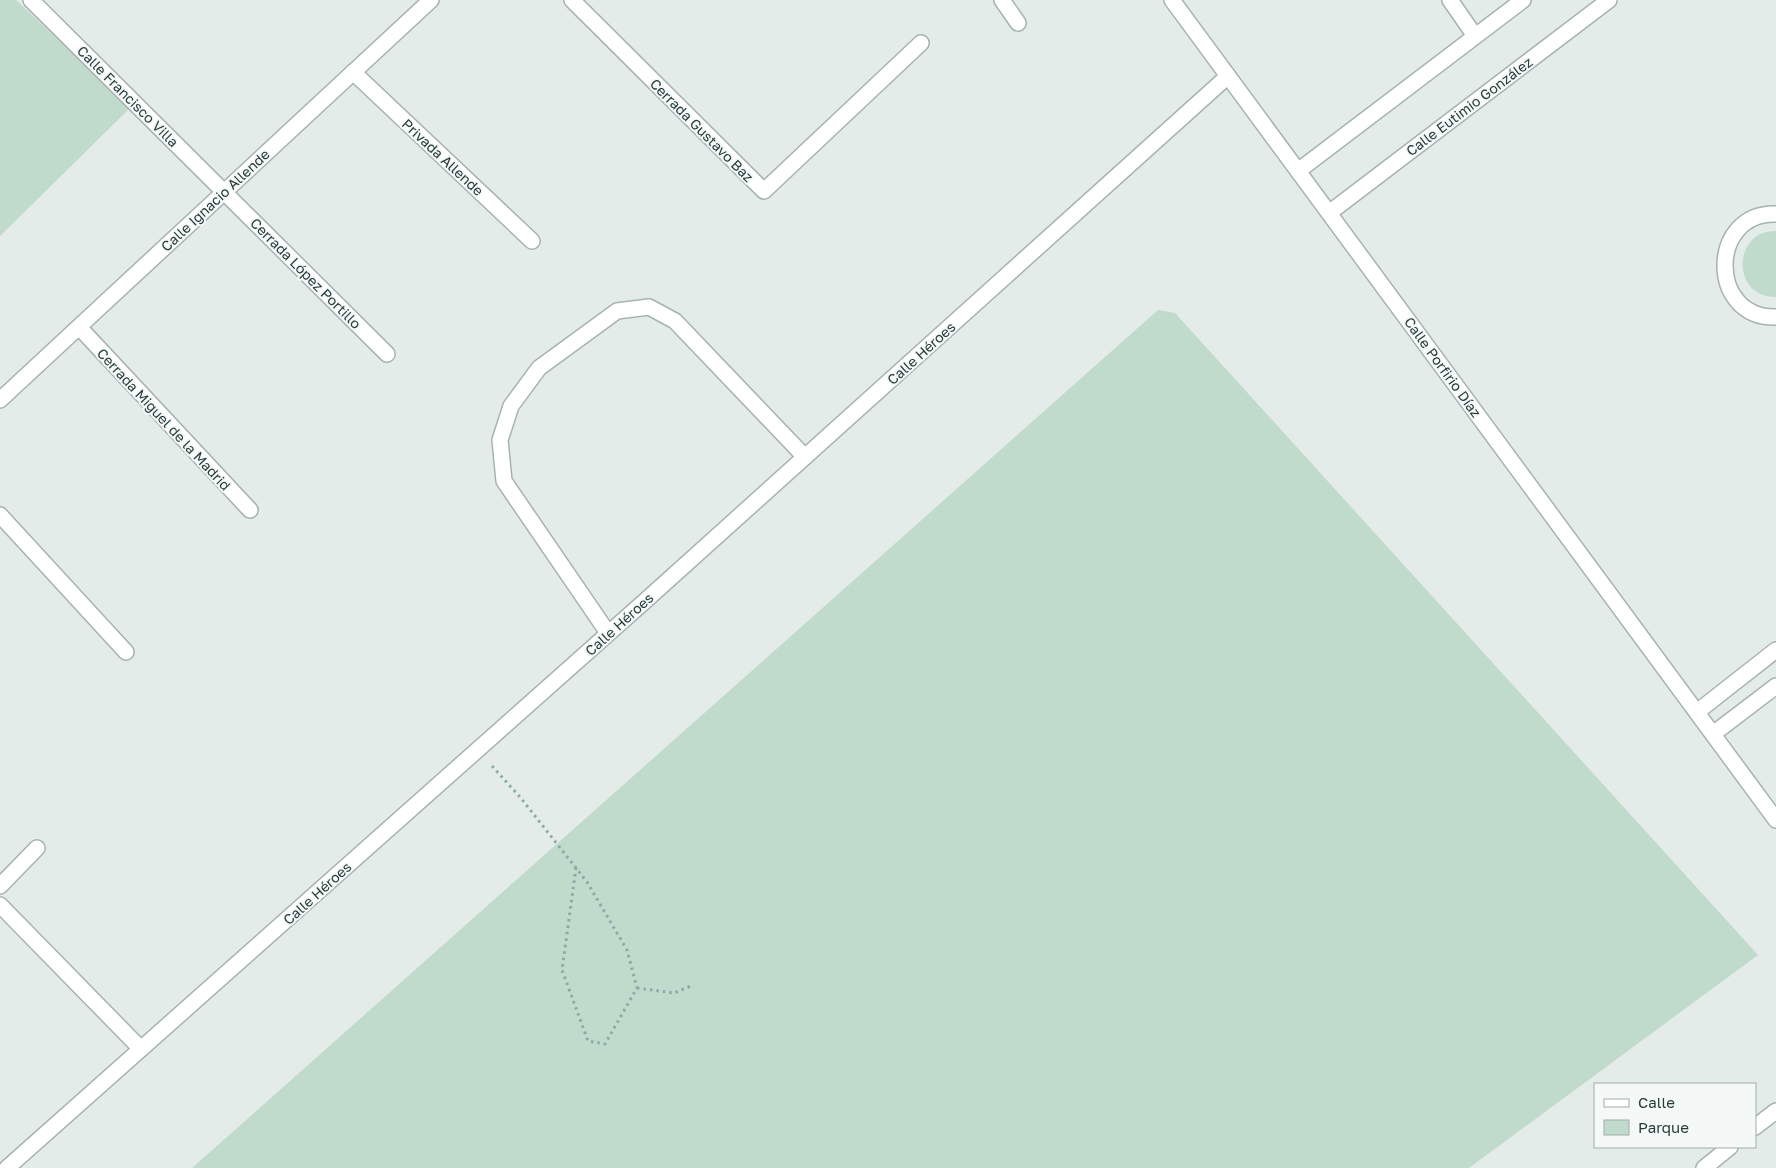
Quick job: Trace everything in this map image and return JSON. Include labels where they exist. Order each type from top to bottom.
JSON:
[{"type":"street","name":"Calle Francisco Villa","points":[[32,0],[224,192]]},
{"type":"street","name":"Calle Ignacio Allende","points":[[0,400],[431,0]]},
{"type":"street","name":"Cerrada Gustavo Baz","points":[[572,0],[764,192],[921,42]]},
{"type":"street","points":[[1002,0],[1018,23]]},
{"type":"street","name":"Calle Porfirio Díaz","points":[[1172,0],[1776,820]]},
{"type":"street","points":[[1450,0],[1475,36]]},
{"type":"street","points":[[1298,171],[1523,0]]},
{"type":"street","name":"Calle Eutimio González","points":[[1329,213],[1609,0]]},
{"type":"street","name":"Privada Allende","points":[[353,72],[532,241]]},
{"type":"street","name":"Calle Héroes","points":[[7,1168],[478,750],[1228,76]]},
{"type":"street","name":"Cerrada López Portillo","points":[[224,192],[387,354]]},
{"type":"street","points":[[1776,214],[1756,217],[1742,226],[1731,238],[1725,254],[1724,271],[1728,287],[1738,301],[1752,312],[1769,318],[1776,317]]},
{"type":"street","points":[[608,633],[504,480],[500,440],[510,406],[540,368],[617,311],[649,307],[675,321],[805,457]]},
{"type":"street","name":"Cerrada Miguel de la Madrid","points":[[79,327],[250,510]]},
{"type":"street","points":[[0,515],[126,652]]},
{"type":"street","points":[[1697,712],[1776,650]]},
{"type":"street","points":[[1713,734],[1776,686]]},
{"type":"street","points":[[0,886],[37,848]]},
{"type":"street","points":[[0,904],[141,1049]]},
{"type":"street","points":[[1756,1127],[1776,1111]]},
{"type":"street","points":[[1704,1168],[1729,1148]]},
{"type":"path","points":[[478,750],[520,797],[576,868],[628,950],[637,988],[605,1044],[588,1042],[562,970],[576,868]]},
{"type":"path","points":[[637,988],[674,993],[691,986]]},
{"type":"green space","points":[[0,0],[16,0],[130,108],[0,236]]},
{"type":"green space","points":[[1776,231],[1776,297],[1761,294],[1751,287],[1745,276],[1743,264],[1745,252],[1751,241],[1762,234]]},
{"type":"green space","points":[[1158,310],[1175,313],[1758,955],[1469,1168],[192,1168]]}]
